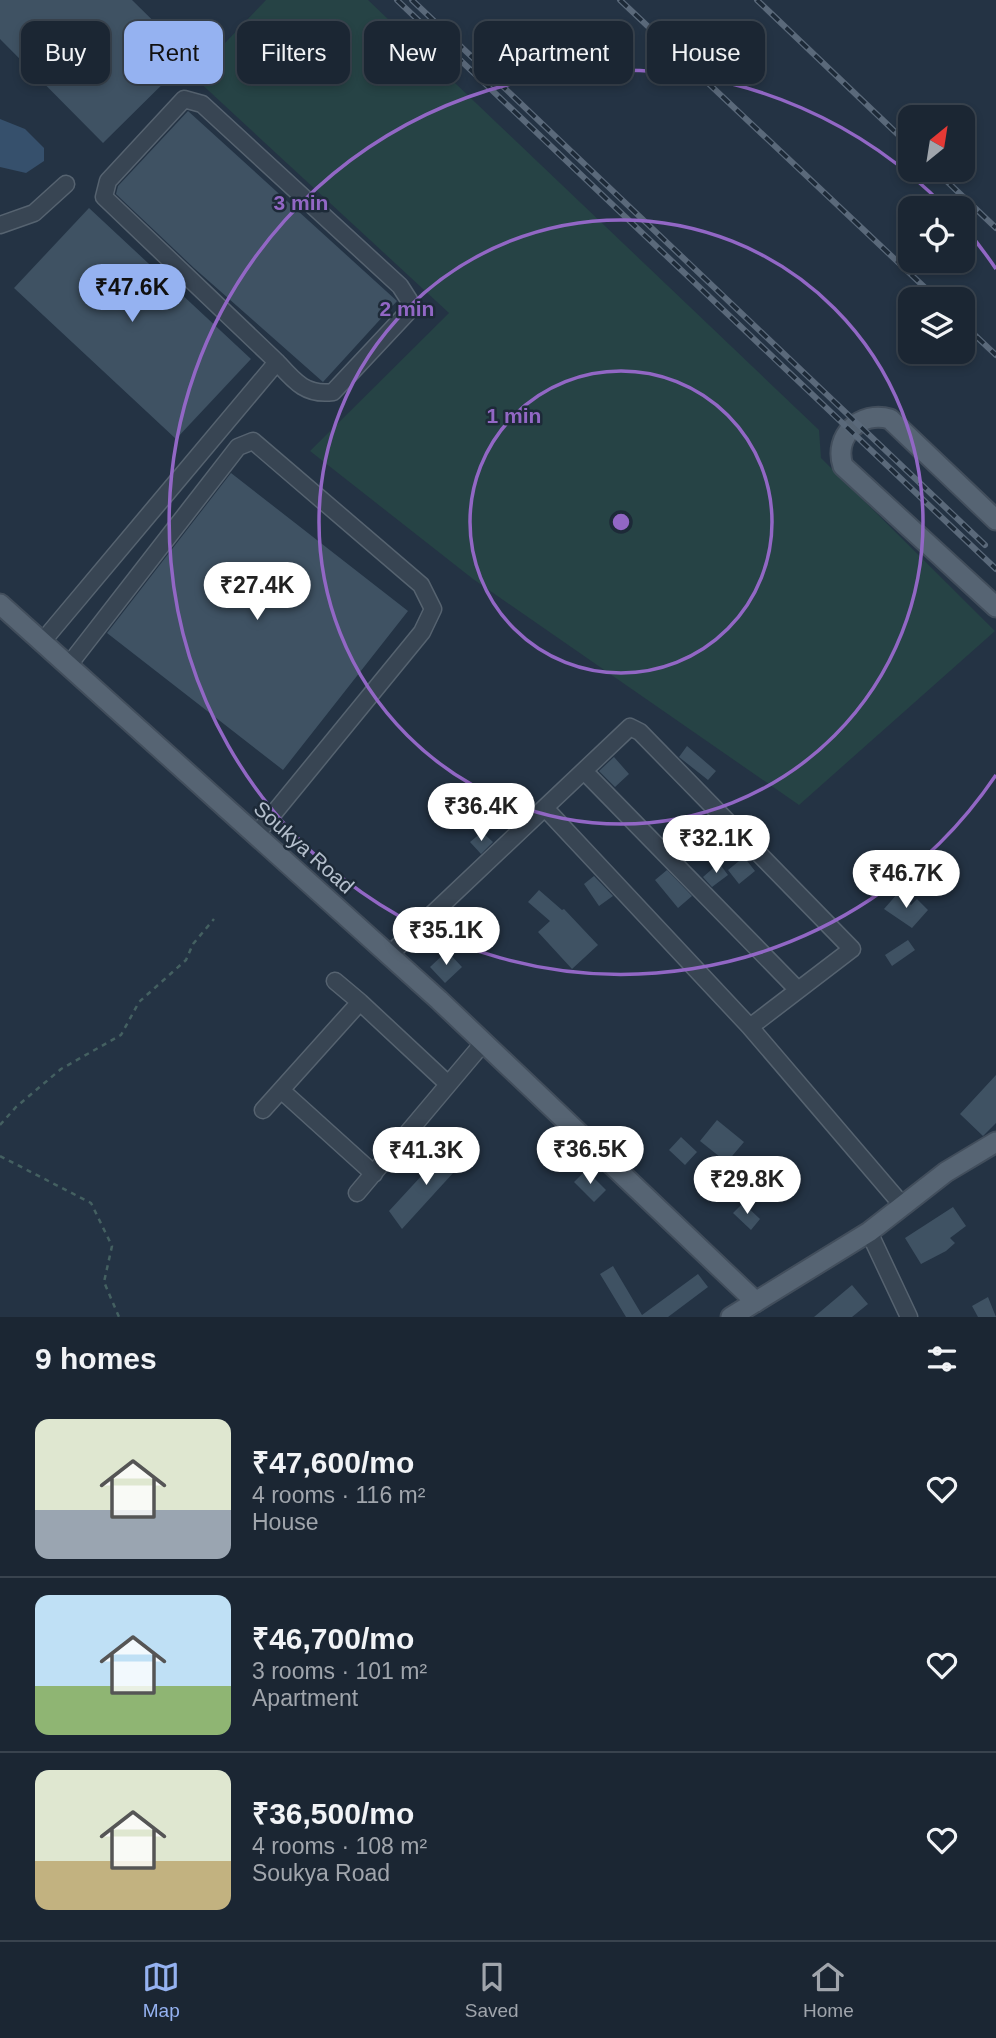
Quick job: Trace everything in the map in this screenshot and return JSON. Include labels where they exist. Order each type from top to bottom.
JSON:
[{"type":"main road","points":[[996,520],[890,419],[876,415],[857,421],[842,443],[839,454],[843,466],[996,607]]},
{"type":"main road","name":"Soukya Road","points":[[0,604],[484,1042],[747,1311]]},
{"type":"main road","points":[[747,1311],[869,1232],[946,1172],[996,1142]]},
{"type":"street","points":[[184,99],[202,104],[400,286],[409,300],[408,312],[399,323],[333,392],[318,394],[307,391],[276,362],[104,197],[108,181],[184,99]]},
{"type":"street","points":[[0,225],[34,213],[66,184]]},
{"type":"street","points":[[42,642],[276,362]]},
{"type":"street","points":[[68,666],[238,447],[253,441],[421,585],[433,609],[422,632],[256,835]]},
{"type":"street","points":[[389,955],[631,727],[640,732],[852,949],[750,1027]]},
{"type":"street","points":[[584,771],[798,990]]},
{"type":"street","points":[[545,808],[750,1027],[903,1206]]},
{"type":"street","points":[[335,981],[448,1084]]},
{"type":"street","points":[[263,1110],[360,1002]]},
{"type":"street","points":[[358,1193],[484,1042]]},
{"type":"street","points":[[281,1090],[374,1174]]},
{"type":"street","points":[[869,1232],[909,1317]]},
{"type":"path","points":[[0,1125],[16,1107],[61,1069],[121,1035],[139,1002],[186,960],[193,944],[214,919]]},
{"type":"path","points":[[0,1156],[91,1203],[112,1246],[104,1282],[119,1317]]},
{"type":"green space","points":[[266,0],[368,0],[390,21],[364,21],[364,84],[456,84],[819,430],[821,458],[995,631],[799,805],[473,579],[310,451],[449,313],[201,84],[223,84],[223,45],[237,30],[237,84],[350,84],[350,21],[246,21]]},
{"type":"water","points":[[0,119],[25,129],[44,148],[44,161],[26,173],[0,167]]},
{"type":"building","points":[[0,0],[132,0],[153,21],[124,21],[124,84],[163,84],[103,143],[45,84],[110,84],[110,21],[21,21],[21,60],[0,39]]},
{"type":"building","points":[[188,111],[397,301],[323,382],[194,268],[116,194],[118,186]]},
{"type":"building","points":[[89,208],[251,359],[176,439],[14,288]]},
{"type":"building","points":[[231,473],[408,611],[283,770],[107,633]]},
{"type":"building","points":[[687,746],[716,771],[708,780],[679,757]]},
{"type":"building","points":[[614,757],[629,774],[615,787],[599,771]]},
{"type":"building","points":[[482,832],[493,842],[481,854],[470,842]]},
{"type":"building","points":[[744,857],[755,871],[739,884],[728,870]]},
{"type":"building","points":[[719,863],[728,875],[712,887],[703,877]]},
{"type":"building","points":[[667,870],[692,896],[678,908],[655,880]]},
{"type":"building","points":[[594,876],[613,896],[599,906],[584,884]]},
{"type":"building","points":[[539,890],[564,909],[598,945],[572,969],[538,932],[550,921],[528,902]]},
{"type":"building","points":[[898,893],[911,905],[917,899],[928,910],[912,928],[884,909]]},
{"type":"building","points":[[908,940],[915,950],[892,966],[885,955]]},
{"type":"building","points":[[447,951],[462,967],[445,983],[430,967]]},
{"type":"building","points":[[996,1075],[996,1123],[983,1136],[960,1114]]},
{"type":"building","points":[[717,1120],[744,1142],[716,1175],[727,1185],[717,1196],[700,1179],[720,1157],[700,1141]]},
{"type":"building","points":[[681,1137],[697,1152],[685,1165],[669,1150]]},
{"type":"building","points":[[448,1147],[464,1161],[402,1229],[389,1211]]},
{"type":"building","points":[[586,1170],[606,1190],[594,1202],[574,1182]]},
{"type":"building","points":[[743,1203],[760,1219],[751,1230],[733,1213]]},
{"type":"building","points":[[953,1207],[966,1226],[950,1238],[955,1243],[946,1251],[921,1264],[905,1238]]},
{"type":"building","points":[[613,1266],[642,1315],[698,1274],[708,1287],[668,1317],[626,1317],[600,1274]]},
{"type":"building","points":[[852,1285],[868,1304],[852,1317],[814,1317]]},
{"type":"building","points":[[988,1297],[996,1317],[978,1317],[972,1306]]},
{"type":"railway","points":[[397,0],[996,569]]},
{"type":"railway","points":[[412,0],[985,545]]},
{"type":"railway","points":[[620,0],[924,287]]},
{"type":"railway","points":[[757,0],[898,135]]},
{"type":"railway","points":[[948,182],[996,228]]},
{"type":"railway","points":[[975,335],[996,355]]}]
